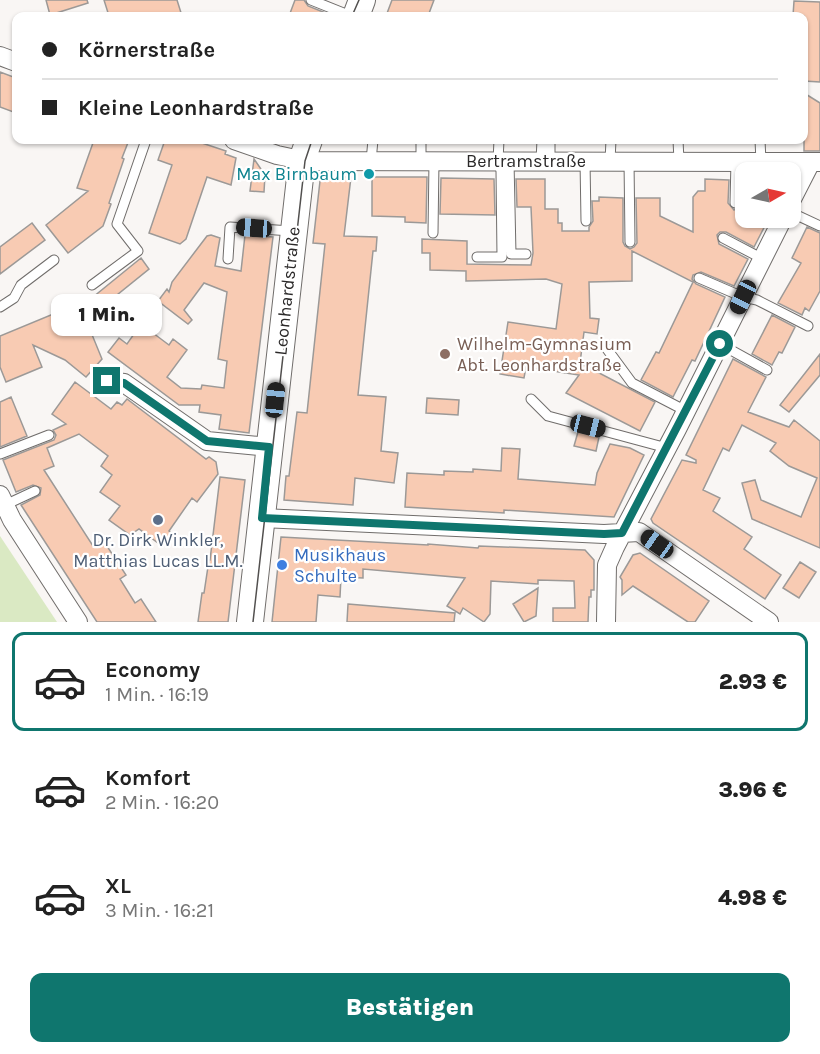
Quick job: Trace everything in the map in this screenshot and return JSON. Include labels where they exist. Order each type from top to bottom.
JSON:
[{"type":"street","name":"Bertramstraße","points":[[246,144],[277,154],[305,150],[371,161],[760,162]]},
{"type":"street","name":"Leonhardstraße","points":[[250,622],[305,150]]},
{"type":"street","points":[[801,185],[815,162]]},
{"type":"street","points":[[606,622],[607,565],[778,228]]},
{"type":"street","points":[[107,381],[124,383],[207,441],[269,447]]},
{"type":"street","points":[[2,500],[78,622]]},
{"type":"street","points":[[262,518],[604,534],[639,532],[769,622]]},
{"type":"lane","points":[[311,0],[341,12]]},
{"type":"lane","points":[[92,285],[138,251],[117,224],[145,144]]},
{"type":"lane","points":[[371,161],[373,144]]},
{"type":"lane","points":[[422,144],[427,161],[433,233]]},
{"type":"lane","points":[[500,144],[511,254],[526,254]]},
{"type":"lane","points":[[543,144],[545,161]]},
{"type":"lane","points":[[545,161],[549,144]]},
{"type":"lane","points":[[610,161],[611,144]]},
{"type":"lane","points":[[678,144],[679,161]]},
{"type":"lane","points":[[760,144],[760,162]]},
{"type":"lane","points":[[477,257],[502,257],[501,171],[503,161]]},
{"type":"lane","points":[[585,161],[586,221]]},
{"type":"lane","points":[[629,161],[630,242]]},
{"type":"lane","points":[[801,217],[820,226]]},
{"type":"lane","points":[[228,259],[230,227],[294,231]]},
{"type":"lane","points":[[723,238],[763,258]]},
{"type":"lane","points":[[0,306],[14,298],[21,285],[54,260]]},
{"type":"lane","points":[[699,278],[743,297],[757,300],[808,326]]},
{"type":"lane","points":[[720,344],[767,370]]},
{"type":"lane","points":[[608,349],[632,383],[686,411]]},
{"type":"lane","points":[[531,399],[548,416],[667,448]]},
{"type":"lane","points":[[0,454],[49,435]]},
{"type":"lane","points":[[2,500],[35,491]]},
{"type":"green space","points":[[0,536],[57,622],[0,622]]},
{"type":"building","points":[[46,0],[87,0],[88,3],[60,12],[49,12]]},
{"type":"building","points":[[104,0],[177,0],[181,12],[108,12]]},
{"type":"building","points":[[295,0],[304,0],[308,6],[323,12],[290,12]]},
{"type":"building","points":[[392,0],[434,0],[430,12],[388,12]]},
{"type":"building","points":[[794,1],[820,2],[820,82],[808,81],[808,12],[793,12]]},
{"type":"building","points":[[0,72],[12,76],[12,112],[0,107]]},
{"type":"building","points":[[808,96],[820,103],[820,151],[804,151],[804,144],[808,144]]},
{"type":"building","points":[[93,144],[127,144],[103,226],[68,253],[46,225],[88,191],[77,188]]},
{"type":"building","points":[[164,144],[205,144],[226,151],[225,154],[236,158],[231,185],[207,177],[186,239],[180,244],[149,233],[172,165],[158,160]]},
{"type":"building","points":[[254,159],[265,175],[264,192],[250,191]]},
{"type":"building","points":[[324,177],[351,177],[344,236],[377,237],[376,251],[373,251],[358,395],[386,397],[381,451],[398,453],[394,483],[355,478],[353,505],[284,500],[297,412],[307,413],[325,244],[313,243],[320,181]]},
{"type":"building","points":[[372,177],[427,177],[426,223],[405,222],[405,217],[372,216]]},
{"type":"building","points":[[441,178],[494,179],[495,215],[440,214]]},
{"type":"building","points":[[516,179],[545,179],[545,209],[558,209],[558,223],[562,223],[562,231],[589,231],[593,221],[592,201],[599,201],[599,197],[623,198],[623,242],[630,249],[637,243],[636,198],[660,198],[660,216],[693,232],[693,197],[698,191],[705,191],[705,179],[729,180],[728,203],[735,209],[735,228],[764,228],[754,247],[726,232],[720,232],[717,235],[719,244],[748,259],[734,286],[701,272],[693,275],[692,279],[696,284],[725,297],[695,361],[692,360],[673,397],[641,380],[656,352],[659,353],[693,282],[632,251],[632,281],[589,282],[590,318],[599,319],[597,334],[584,332],[580,363],[655,402],[640,431],[566,393],[579,375],[526,367],[524,378],[500,374],[508,322],[556,329],[562,284],[546,279],[466,281],[466,271],[430,270],[430,253],[422,253],[422,239],[467,241],[467,264],[531,265],[533,253],[531,207],[517,207]]},
{"type":"building","points":[[32,223],[45,240],[0,274],[0,247]]},
{"type":"building","points":[[807,227],[820,233],[820,291],[809,311],[805,308],[802,315],[778,303],[801,263],[792,258]]},
{"type":"building","points":[[245,235],[273,237],[249,433],[219,429],[221,415],[199,412],[200,405],[179,405],[108,352],[119,338],[127,344],[141,324],[169,345],[173,339],[187,350],[167,377],[181,388],[201,389],[202,385],[224,388],[227,361],[218,359],[227,292],[204,283],[184,310],[192,320],[188,324],[158,301],[167,289],[169,292],[172,282],[207,236],[220,238],[215,266],[241,271]]},
{"type":"building","points":[[141,258],[149,269],[86,320],[102,359],[86,377],[65,360],[33,345],[42,367],[6,382],[0,367],[0,336],[75,305],[77,310]]},
{"type":"building","points":[[772,315],[795,327],[782,353],[779,352],[772,365],[752,354]]},
{"type":"building","points":[[820,354],[820,375],[789,412],[780,405]]},
{"type":"building","points":[[733,359],[766,377],[748,412],[789,427],[794,420],[820,441],[820,548],[752,519],[742,483],[755,480],[761,500],[801,517],[817,478],[789,466],[770,451],[776,443],[742,425],[729,451],[723,448],[703,490],[720,498],[713,511],[752,537],[744,549],[781,575],[765,599],[653,523],[651,519],[682,460],[696,463],[696,460],[686,455]]},
{"type":"building","points":[[75,382],[111,409],[117,402],[122,405],[127,399],[206,459],[209,457],[216,462],[218,474],[197,502],[192,498],[169,531],[171,533],[162,546],[139,529],[130,535],[109,520],[120,506],[100,492],[112,475],[101,466],[108,456],[79,434],[47,448],[54,466],[44,470],[93,546],[103,540],[126,575],[120,579],[135,603],[141,599],[156,622],[97,622],[21,505],[40,495],[41,488],[33,485],[16,492],[3,460],[54,440],[56,435],[53,430],[66,424],[52,414]]},
{"type":"building","points":[[11,397],[27,436],[0,447],[0,402]]},
{"type":"building","points":[[427,398],[459,400],[458,415],[426,413]]},
{"type":"building","points":[[578,432],[599,437],[596,451],[574,446]]},
{"type":"building","points":[[610,444],[630,448],[644,455],[614,517],[405,507],[407,473],[444,475],[444,471],[473,472],[473,469],[501,471],[502,448],[520,449],[518,479],[595,485],[597,473]]},
{"type":"building","points":[[220,477],[245,480],[228,622],[198,622],[210,560]]},
{"type":"building","points":[[281,537],[478,548],[479,546],[585,550],[594,560],[594,590],[591,590],[591,597],[589,597],[588,622],[553,622],[553,608],[575,608],[574,581],[538,580],[538,584],[491,581],[490,614],[484,622],[463,608],[460,614],[447,606],[465,578],[363,569],[363,578],[341,577],[340,597],[318,595],[316,622],[272,622]]},
{"type":"building","points":[[640,553],[709,601],[695,622],[688,622],[633,586],[622,595],[620,577],[633,555]]},
{"type":"building","points":[[800,562],[816,572],[799,598],[783,588]]},
{"type":"building","points":[[538,588],[536,616],[524,622],[513,604]]},
{"type":"building","points":[[348,604],[455,613],[454,622],[347,622]]},
{"type":"tram line","points":[[354,12],[359,0]]},
{"type":"tram line","points":[[253,622],[305,161],[311,144]]},
{"type":"place","name":"Max Birnbaum","points":[[369,174]]},
{"type":"place","name":"Wilhelm-Gymnasium Abt. Leonhardstraße","points":[[445,354]]},
{"type":"place","name":"Dr. Dirk Winkler, Matthias Lucas LL.M.","points":[[158,520]]},
{"type":"place","name":"Musikhaus Schulte","points":[[282,565]]},
{"type":"route","points":[[107,381],[124,383],[207,441],[269,447],[262,518],[622,533],[720,344]]}]
